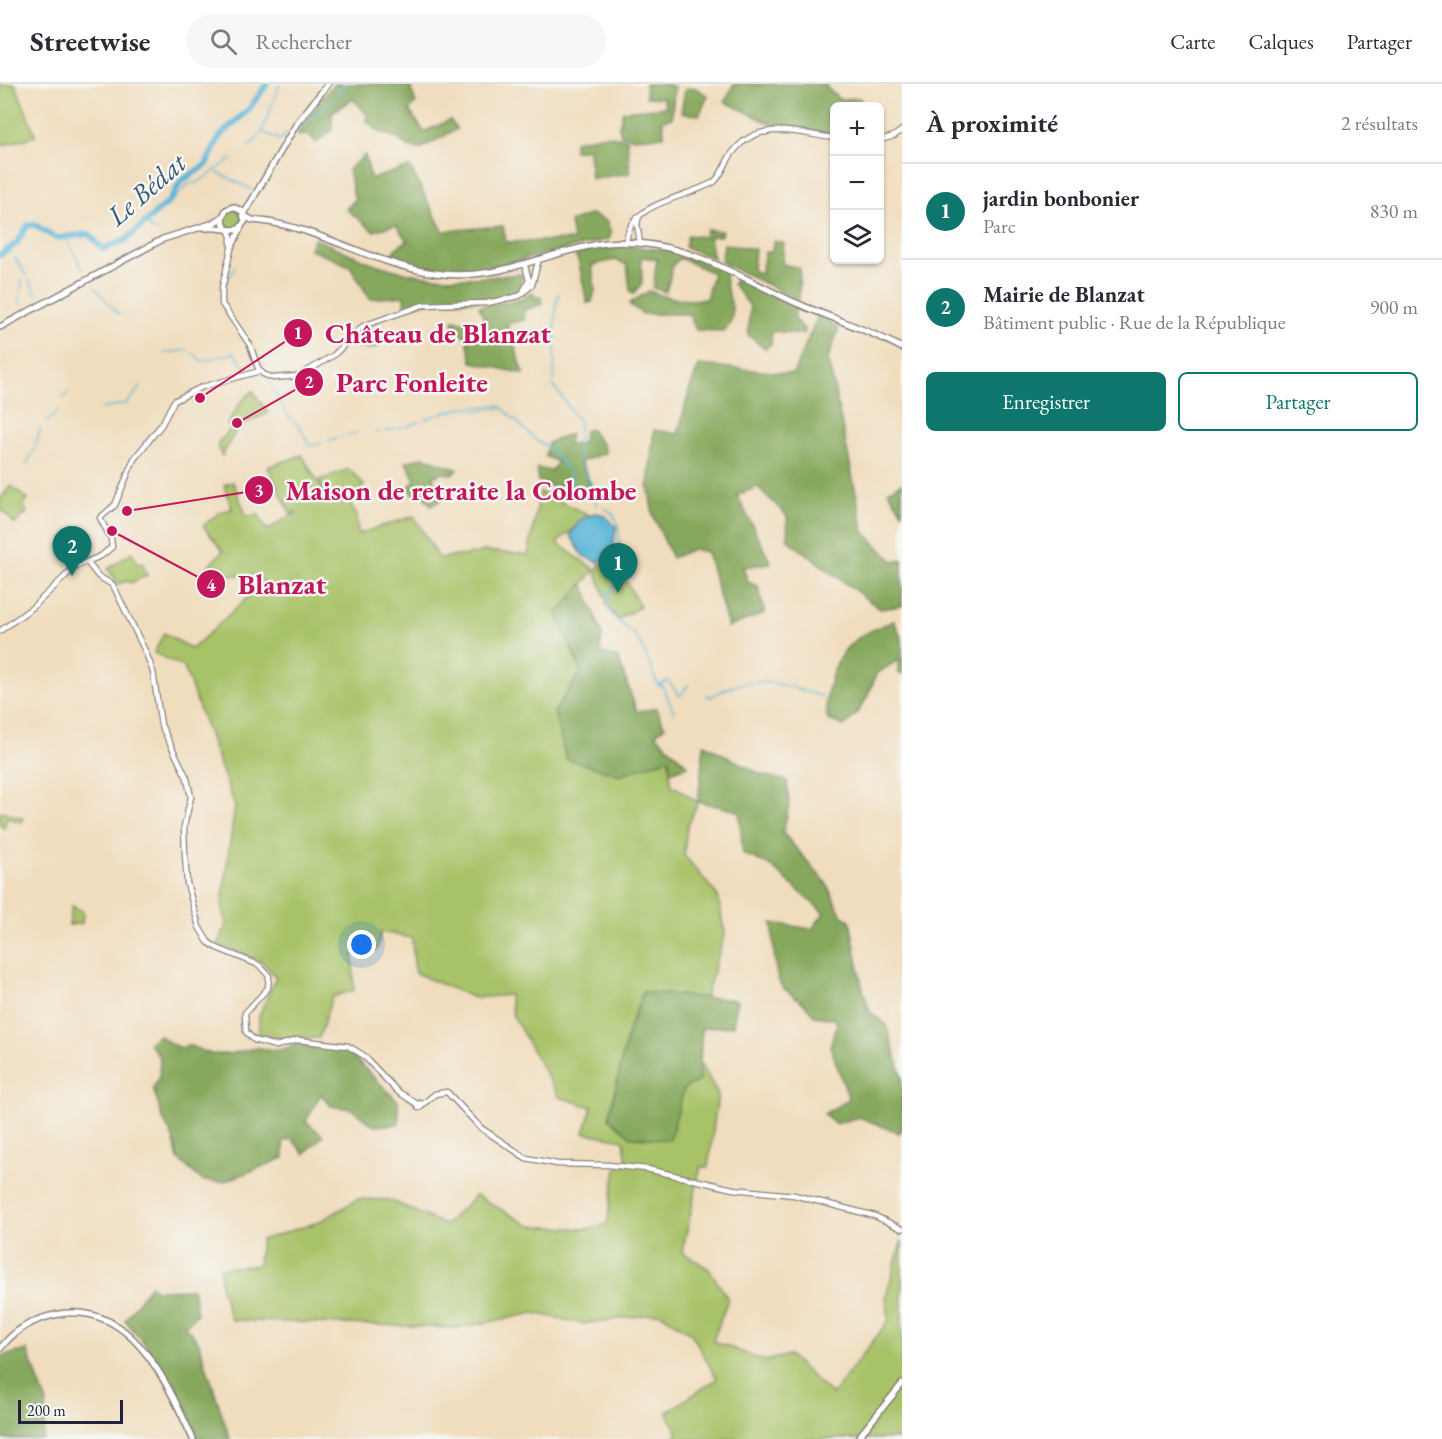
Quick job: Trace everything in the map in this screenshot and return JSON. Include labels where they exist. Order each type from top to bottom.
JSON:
[{"type":"main road","points":[[242,226],[253,194],[297,123],[328,84]]},
{"type":"main road","points":[[0,327],[172,235],[217,222],[228,209],[236,208],[253,194]]},
{"type":"main road","points":[[236,208],[252,220],[307,231],[393,264],[422,272],[468,275],[525,266],[592,246],[640,243],[701,256],[795,302],[880,336],[902,348]]},
{"type":"main road","points":[[222,217],[226,228]]},
{"type":"main road","points":[[145,249],[206,228],[226,228],[233,231],[242,226],[285,225]]},
{"type":"main road","points":[[0,1349],[21,1328],[51,1316],[76,1313],[110,1320],[125,1330],[144,1350],[193,1439]]},
{"type":"main road","points":[[857,1439],[902,1384]]},
{"type":"street","points":[[626,243],[629,229],[641,214],[714,182],[722,173],[732,153],[750,138],[786,129],[830,137]]},
{"type":"street","points":[[884,139],[894,136],[902,130]]},
{"type":"street","points":[[640,243],[637,224],[641,214]]},
{"type":"street","points":[[242,226],[231,249],[222,288],[222,304],[250,345],[260,371],[273,378],[299,376],[334,355],[363,326],[423,305],[487,303],[522,294],[532,285],[538,262]]},
{"type":"street","points":[[226,228],[231,236],[231,249]]},
{"type":"street","points":[[522,294],[529,280],[525,266]]},
{"type":"street","points":[[0,631],[48,594],[71,571],[112,547],[111,539],[100,518],[112,509],[134,459],[162,424],[176,400],[212,384],[260,371]]},
{"type":"street","points":[[87,562],[98,576],[113,585],[146,653],[153,672],[161,725],[187,778],[191,797],[184,826],[187,883],[199,927],[208,942],[259,965],[269,976],[268,988],[245,1013],[246,1032],[254,1040],[276,1046],[298,1040],[348,1046],[363,1055],[397,1091],[420,1104],[441,1092],[449,1094],[476,1123],[503,1145],[526,1158],[557,1164],[608,1165],[647,1169],[739,1190],[799,1196],[875,1216],[902,1229]]},
{"type":"green space","points":[[0,84],[15,84],[36,136],[0,146]]},
{"type":"green space","points":[[334,84],[409,84],[416,103],[409,110],[424,132],[450,120],[457,129],[420,149],[408,147],[397,138],[380,132],[366,121],[367,114],[353,99],[332,112],[332,130],[316,143],[310,135],[298,136],[302,122]]},
{"type":"green space","points":[[645,84],[667,84],[674,87],[672,118],[663,120],[664,136],[634,138],[621,135],[619,126],[623,111],[666,107],[663,98],[646,97]]},
{"type":"green space","points":[[734,84],[826,84],[827,88],[839,99],[860,98],[862,102],[830,102],[830,134],[793,127],[780,128],[725,102]]},
{"type":"green space","points":[[696,88],[708,96],[699,115],[681,113],[685,89]]},
{"type":"green space","points":[[606,135],[627,139],[630,173],[591,179],[589,149],[574,151],[574,141]]},
{"type":"green space","points":[[365,155],[371,179],[410,167],[443,231],[503,226],[506,242],[573,240],[570,222],[591,214],[607,221],[611,235],[609,239],[473,271],[415,266],[389,258],[396,248],[407,241],[396,225],[373,231],[346,209],[355,200],[348,170]]},
{"type":"green space","points":[[233,210],[239,213],[242,219],[239,225],[233,228],[227,225],[224,219],[227,213]]},
{"type":"green space","points":[[706,230],[722,231],[721,236],[710,236],[711,252],[715,259],[685,247],[688,235],[705,237]]},
{"type":"green space","points":[[314,239],[370,262],[413,274],[448,278],[519,274],[523,276],[517,293],[503,297],[475,301],[432,302],[405,308],[404,296],[370,299],[350,266],[310,249]]},
{"type":"green space","points":[[773,241],[784,243],[782,264],[800,268],[799,300],[721,262],[724,244],[755,249],[753,270],[761,274],[765,252],[772,252]]},
{"type":"green space","points":[[627,246],[674,251],[726,270],[726,286],[732,316],[724,331],[696,330],[689,314],[643,314],[629,304],[649,291],[677,299],[706,299],[713,273],[680,258],[673,265],[666,292],[653,288],[657,259],[641,257],[642,283],[633,294],[630,290],[627,265],[615,260],[592,265],[595,290],[592,302],[587,303],[579,263],[575,255],[597,248]]},
{"type":"green space","points":[[736,279],[795,307],[795,320],[805,330],[803,334],[772,331],[771,344],[765,349],[748,335],[750,306],[733,284]]},
{"type":"green space","points":[[532,292],[536,298],[541,296],[542,304],[523,311],[525,320],[507,324],[524,374],[472,362],[466,335],[456,334],[453,320],[486,324],[479,306],[519,300]]},
{"type":"green space","points":[[818,316],[839,328],[828,358],[864,532],[894,562],[902,559],[902,606],[880,609],[788,540],[787,516],[758,487],[737,495],[771,563],[743,567],[748,582],[758,586],[765,613],[728,627],[707,552],[693,549],[672,558],[653,515],[648,484],[654,430],[678,434],[689,391],[699,365],[793,374]]},
{"type":"green space","points":[[373,329],[380,333],[380,345],[366,349],[353,342],[358,334]]},
{"type":"green space","points":[[253,391],[268,413],[238,427],[222,456],[217,444],[231,429],[227,425],[241,402]]},
{"type":"green space","points":[[590,429],[603,445],[605,453],[580,462],[594,493],[565,484],[555,488],[538,481],[537,468],[551,471],[558,462],[545,456],[548,443],[570,434],[568,445],[583,443],[584,431]]},
{"type":"green space","points":[[302,455],[323,491],[318,497],[325,492],[319,480],[349,469],[364,485],[350,505],[357,515],[358,534],[414,516],[439,558],[483,551],[528,555],[540,492],[589,515],[557,543],[595,570],[557,614],[581,672],[554,712],[620,774],[669,757],[671,784],[698,802],[687,827],[684,855],[718,896],[725,934],[690,1046],[718,1094],[708,1168],[701,1166],[682,1252],[709,1269],[728,1299],[713,1341],[765,1361],[789,1355],[832,1395],[889,1320],[886,1296],[902,1240],[902,1439],[671,1439],[678,1434],[667,1412],[717,1379],[691,1333],[660,1313],[583,1324],[535,1313],[458,1328],[231,1320],[221,1288],[220,1268],[258,1265],[261,1240],[319,1222],[358,1199],[390,1200],[445,1225],[476,1195],[530,1226],[587,1229],[607,1224],[616,1169],[627,1162],[624,1140],[584,1133],[592,1107],[559,1097],[513,1016],[509,995],[474,998],[415,973],[412,938],[381,932],[377,950],[353,955],[354,990],[332,997],[319,1038],[284,1039],[259,1035],[259,1016],[276,977],[261,961],[218,944],[226,926],[222,903],[235,806],[184,667],[154,653],[164,633],[192,649],[264,582],[255,576],[200,574],[223,551],[203,526],[220,512],[232,509],[224,485],[233,482],[247,517],[258,514],[267,530],[297,512],[290,513],[268,467]]},
{"type":"green space","points":[[423,457],[457,469],[453,474],[441,473],[433,477],[440,501],[431,505],[422,494],[416,496],[408,488],[415,480],[406,462]]},
{"type":"green space","points":[[902,483],[902,512],[888,491]]},
{"type":"green space","points":[[11,486],[28,499],[23,505],[27,512],[15,524],[0,508],[0,499]]},
{"type":"green space","points":[[132,552],[138,564],[142,563],[147,575],[131,583],[126,581],[119,584],[108,569]]},
{"type":"green space","points":[[610,563],[628,584],[640,607],[618,619],[606,605],[607,602],[596,572],[600,564]]},
{"type":"green space","points":[[583,583],[602,633],[600,652],[618,658],[637,712],[656,708],[665,727],[655,734],[688,766],[670,772],[669,758],[620,775],[566,759],[554,712],[581,671],[557,614]]},
{"type":"green space","points":[[894,621],[902,639],[902,674],[898,673],[898,660],[876,674],[864,703],[856,715],[844,726],[828,720],[826,705],[828,692],[834,670],[845,650],[861,636]]},
{"type":"green space","points":[[704,744],[760,774],[787,781],[789,805],[783,833],[826,883],[842,916],[850,920],[862,986],[870,1012],[886,1024],[902,1077],[902,1130],[899,1133],[859,1117],[836,1124],[824,1114],[849,1099],[830,1046],[837,1024],[835,1019],[814,1016],[800,1000],[783,988],[777,976],[772,923],[812,929],[824,913],[768,864],[743,854],[739,811],[698,802]]},
{"type":"green space","points":[[0,811],[23,818],[22,822],[7,818],[4,828],[0,826]]},
{"type":"green space","points":[[72,906],[83,912],[82,923],[69,925]]},
{"type":"green space","points":[[643,992],[737,1000],[733,1026],[702,1028],[699,1081],[684,1088],[670,1140],[631,1137],[609,1118],[629,1028]]},
{"type":"green space","points":[[159,1035],[173,1045],[182,1048],[188,1045],[211,1054],[229,1054],[256,1048],[279,1050],[300,1044],[320,1045],[347,1051],[398,1101],[399,1124],[374,1126],[351,1109],[331,1106],[321,1094],[306,1121],[323,1136],[304,1154],[292,1139],[283,1141],[284,1158],[223,1182],[203,1181],[178,1159],[173,1138],[162,1117],[153,1088],[159,1077],[160,1058],[149,1043]]},
{"type":"green space","points":[[150,1285],[157,1290],[193,1289],[197,1314],[185,1326],[198,1341],[230,1439],[197,1439],[149,1349],[125,1320]]},
{"type":"green space","points":[[27,1350],[47,1403],[43,1439],[0,1439],[0,1357]]},
{"type":"water","points":[[595,513],[602,514],[616,528],[612,556],[598,562],[583,556],[570,535],[580,520]]},
{"type":"waterway","name":"Le Bédat","points":[[0,255],[16,244],[28,225],[35,225],[56,238],[89,234],[103,249],[126,240],[170,200],[181,181],[206,165],[220,136],[249,109],[267,84]]},
{"type":"waterway","points":[[249,147],[260,136],[280,84]]},
{"type":"waterway","points":[[337,95],[345,84]]},
{"type":"waterway","points":[[295,132],[335,97]]},
{"type":"waterway","points":[[263,132],[280,140],[287,133]]},
{"type":"waterway","points":[[166,208],[188,184],[197,183],[232,159]]},
{"type":"waterway","points":[[217,172],[252,190]]},
{"type":"waterway","points":[[146,222],[156,231]]},
{"type":"waterway","points":[[66,237],[82,269]]},
{"type":"waterway","name":"Le Bédat","points":[[4,252],[9,250],[11,253]]},
{"type":"waterway","points":[[15,258],[26,275]]},
{"type":"waterway","points":[[226,284],[235,266]]},
{"type":"waterway","points":[[20,305],[22,280]]},
{"type":"waterway","points":[[29,280],[37,296]]},
{"type":"waterway","points":[[94,286],[118,314]]},
{"type":"waterway","points":[[554,381],[556,302],[559,294]]},
{"type":"waterway","points":[[165,353],[187,350]]},
{"type":"waterway","points":[[192,353],[202,361],[234,353],[247,370]]},
{"type":"waterway","points":[[270,382],[288,416],[300,427],[310,446],[322,443]]},
{"type":"waterway","points":[[553,385],[579,422],[578,454],[592,485]]},
{"type":"waterway","points":[[102,409],[127,403],[141,386]]},
{"type":"waterway","points":[[63,398],[68,393]]},
{"type":"waterway","points":[[441,414],[462,408],[499,405],[537,441],[550,448],[570,473],[573,485],[592,487],[597,506]]},
{"type":"waterway","points":[[474,411],[499,408]]},
{"type":"waterway","points":[[46,423],[59,410]]},
{"type":"waterway","points":[[424,420],[436,415]]},
{"type":"waterway","points":[[406,427],[419,422]]},
{"type":"waterway","points":[[36,445],[41,427]]},
{"type":"waterway","points":[[385,431],[395,429]]},
{"type":"waterway","points":[[375,432],[380,432]]},
{"type":"waterway","points":[[346,435],[357,433]]},
{"type":"waterway","points":[[329,440],[337,438]]},
{"type":"waterway","points":[[27,464],[35,448]]},
{"type":"waterway","points":[[594,490],[597,505]]},
{"type":"waterway","points":[[604,508],[616,519],[618,525],[619,563]]},
{"type":"waterway","points":[[615,574],[613,590],[608,593],[610,599],[606,602],[608,607],[613,616],[637,637],[658,685],[663,687],[674,712]]},
{"type":"waterway","points":[[658,685],[668,681],[680,696],[688,685]]},
{"type":"waterway","points":[[706,695],[711,697],[739,684],[766,682],[823,697]]},
{"type":"place","name":"Château de Blanzat","points":[[200,398]]},
{"type":"place","name":"Parc Fonleite","points":[[237,423]]},
{"type":"place","name":"Maison de retraite la Colombe","points":[[127,511]]},
{"type":"place","name":"Blanzat","points":[[112,531]]},
{"type":"place","name":"Mairie de Blanzat","points":[[72,576]]},
{"type":"place","name":"jardin bonbonier","points":[[618,593]]}]
